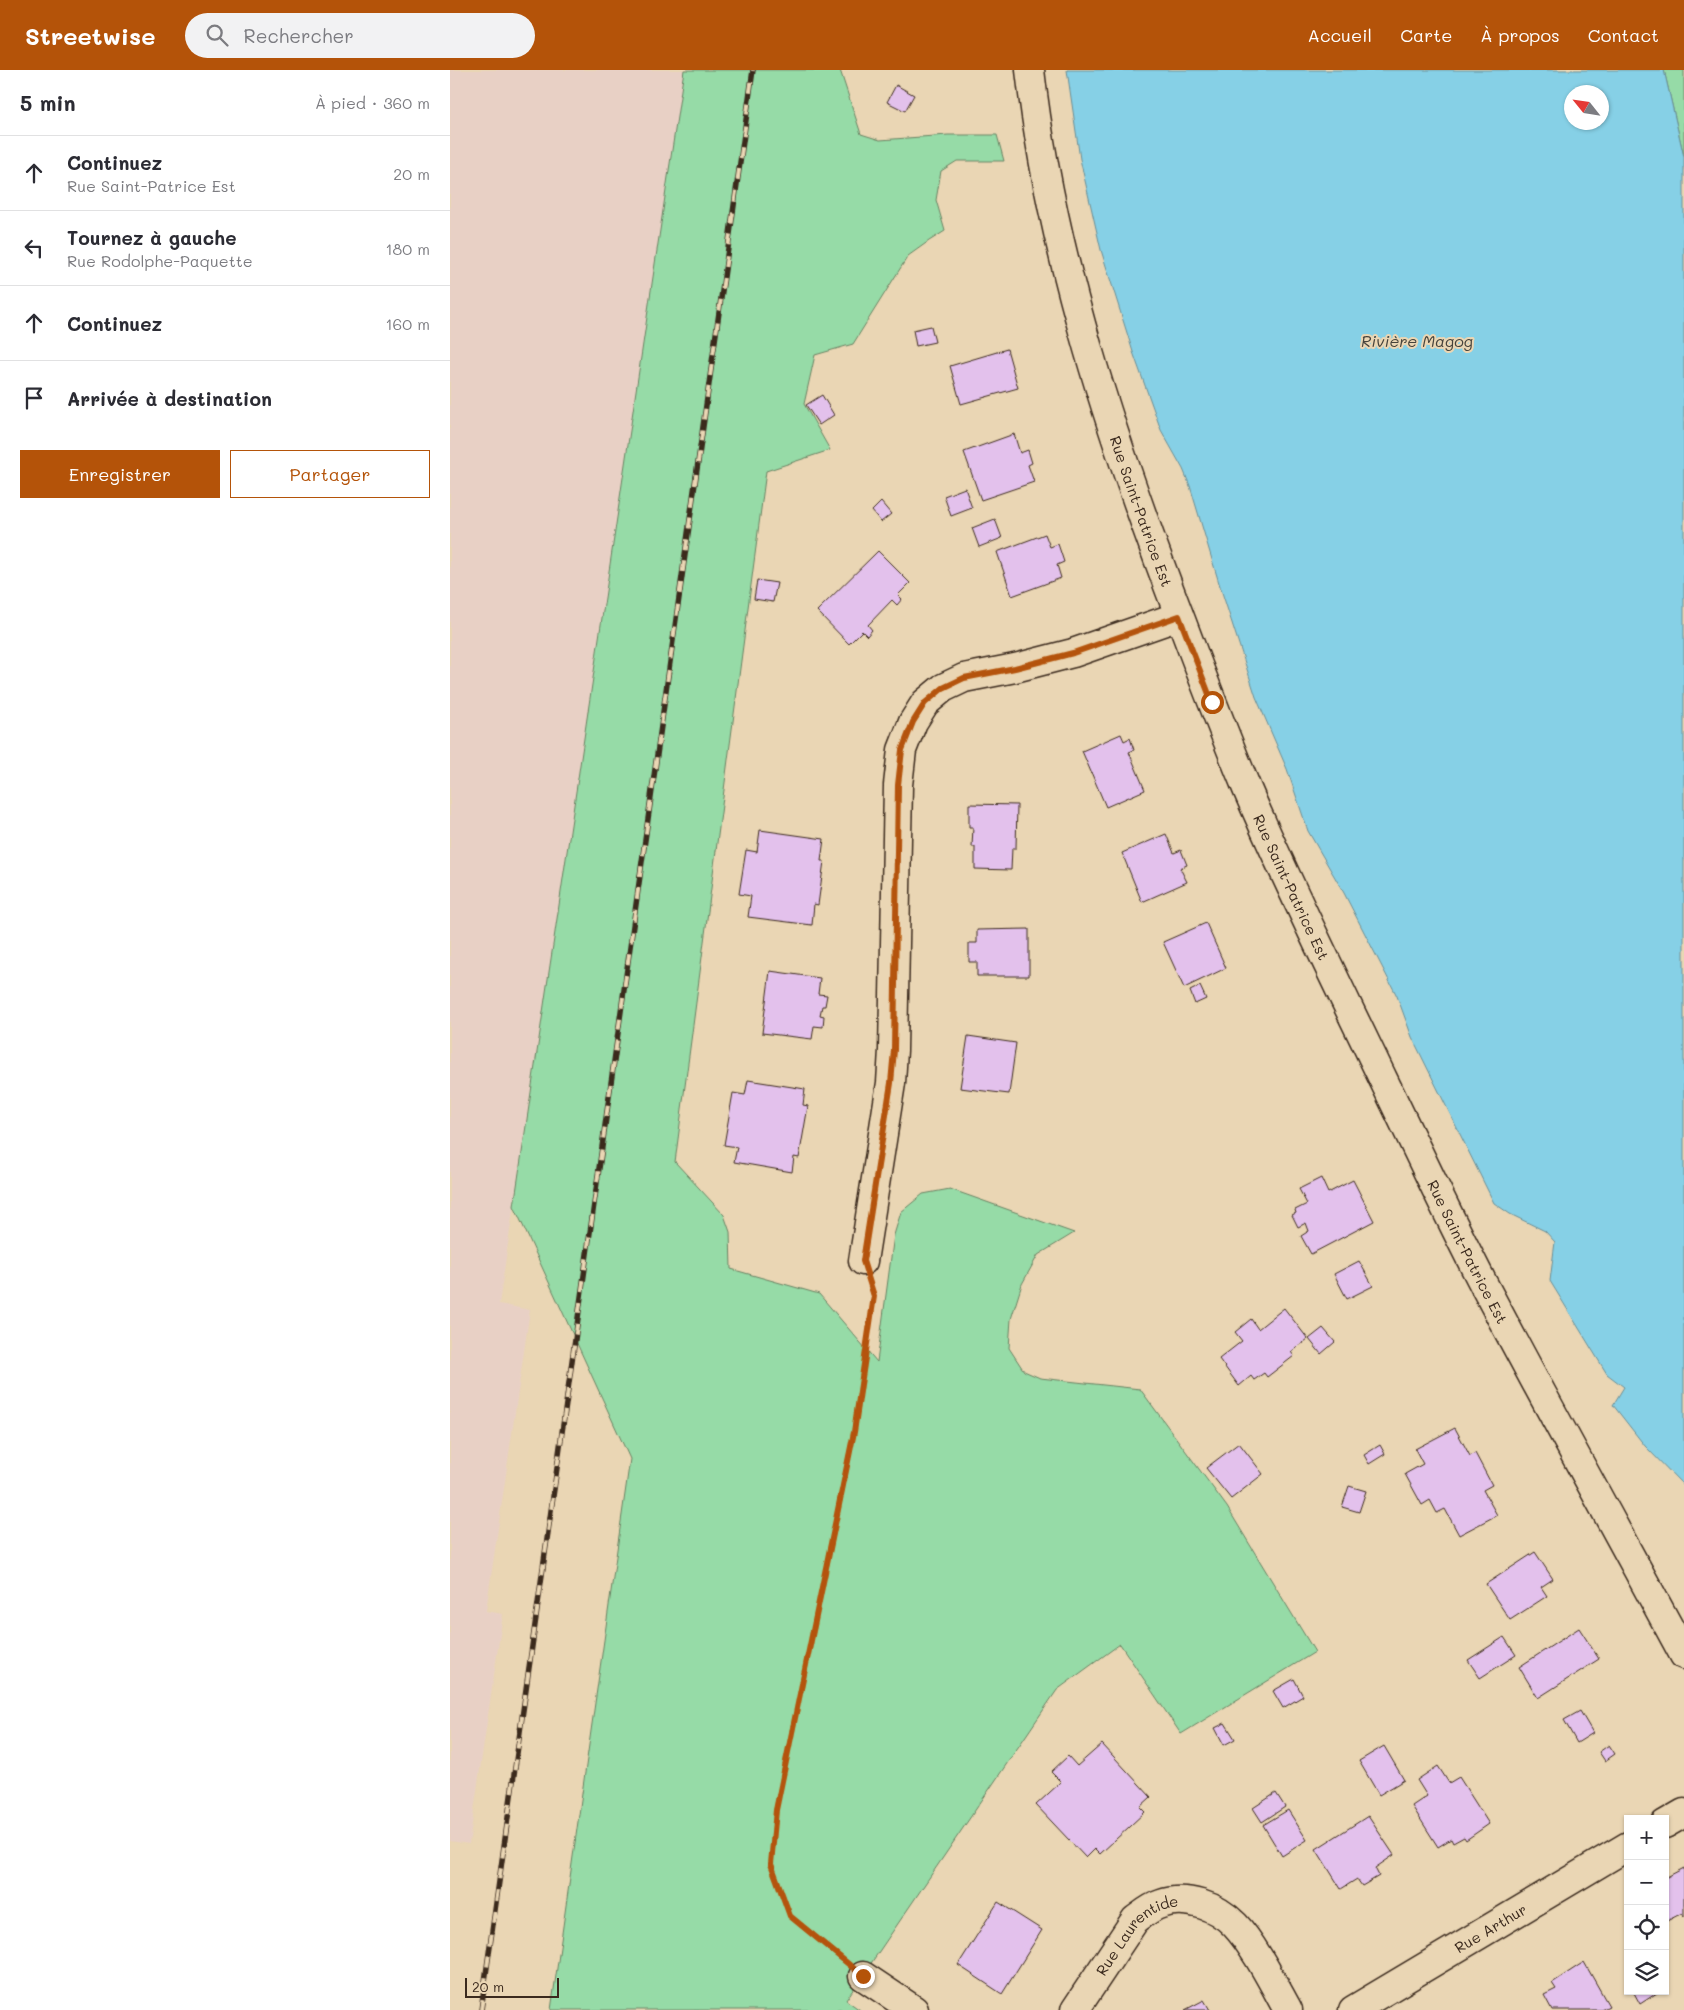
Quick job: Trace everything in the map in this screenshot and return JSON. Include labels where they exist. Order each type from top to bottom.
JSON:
[{"type":"street","name":"Rue Saint-Patrice Est","points":[[1030,70],[1038,133],[1054,216],[1089,353],[1131,486],[1179,616],[1248,789],[1311,929],[1483,1284],[1684,1655]]},
{"type":"street","points":[[863,1261],[891,1083],[895,1022],[898,785],[902,750],[913,722],[925,703],[943,688],[964,678],[1044,661],[1179,616]]},
{"type":"street","points":[[1669,1822],[1684,1813]]},
{"type":"street","name":"Rue Arthur","points":[[1354,2010],[1624,1848]]},
{"type":"street","name":"Rue Laurentide","points":[[1075,2010],[1135,1920],[1160,1904],[1176,1901],[1208,1906],[1223,1914],[1235,1925],[1245,1938],[1288,2010]]},
{"type":"street","points":[[863,1976],[914,2010]]},
{"type":"path","points":[[863,1261],[874,1296],[854,1432],[776,1810],[771,1864],[790,1916],[863,1976]]},
{"type":"shaded area","points":[[450,70],[684,70],[499,1304],[530,1310],[486,1611],[503,1614],[469,1844],[450,1841]]},
{"type":"green space","points":[[684,70],[840,70],[861,134],[880,140],[948,135],[997,135],[1004,161],[957,161],[941,171],[936,200],[945,231],[908,256],[853,344],[815,355],[804,404],[830,450],[766,471],[675,1162],[724,1215],[730,1232],[731,1269],[819,1294],[877,1362],[894,1235],[901,1212],[923,1194],[950,1189],[1074,1233],[1038,1255],[1022,1284],[1011,1319],[1009,1348],[1024,1371],[1040,1378],[1140,1389],[1227,1507],[1315,1652],[1181,1734],[1120,1644],[1057,1690],[846,2000],[860,2010],[551,2010],[630,1459],[514,1206]]},
{"type":"green space","points":[[1664,70],[1684,70],[1684,157]]},
{"type":"water","name":"Rivière Magog","points":[[1067,70],[1664,70],[1684,157],[1684,1486],[1645,1446],[1613,1405],[1624,1387],[1607,1374],[1550,1281],[1555,1242],[1545,1231],[1510,1214],[1494,1203],[1412,1037],[1397,996],[1344,893],[1308,831],[1287,769],[1256,697],[1190,486],[1183,469],[1161,430],[1133,352],[1101,250],[1080,159]]},
{"type":"building","points":[[896,85],[914,95],[905,111],[887,102]]},
{"type":"building","points":[[931,326],[935,342],[916,346],[913,330]]},
{"type":"building","points":[[1007,349],[1018,388],[961,404],[950,366]]},
{"type":"building","points":[[822,395],[834,415],[819,425],[806,405]]},
{"type":"building","points":[[1014,434],[1020,453],[1028,450],[1032,463],[1028,465],[1034,482],[981,500],[964,452]]},
{"type":"building","points":[[965,488],[972,508],[951,516],[944,496]]},
{"type":"building","points":[[881,502],[891,514],[881,522],[872,511]]},
{"type":"building","points":[[995,519],[1002,538],[979,547],[972,528]]},
{"type":"building","points":[[1045,534],[1050,547],[1058,544],[1064,562],[1057,565],[1061,578],[1012,596],[997,552]]},
{"type":"building","points":[[878,551],[910,583],[898,595],[902,599],[897,605],[892,600],[868,625],[872,630],[867,636],[862,631],[849,644],[817,611]]},
{"type":"building","points":[[757,580],[777,583],[773,602],[754,599]]},
{"type":"building","points":[[1121,734],[1124,741],[1130,738],[1134,750],[1129,752],[1145,790],[1106,807],[1082,751]]},
{"type":"building","points":[[969,804],[1017,805],[1016,848],[1012,848],[1011,870],[975,869],[975,847],[972,847],[973,827],[969,827]]},
{"type":"building","points":[[760,830],[824,839],[821,861],[824,861],[818,905],[814,904],[812,925],[748,917],[751,896],[739,894],[746,850],[757,852]]},
{"type":"building","points":[[1166,834],[1174,853],[1181,850],[1187,865],[1180,868],[1187,882],[1142,902],[1122,853]]},
{"type":"building","points":[[1206,923],[1226,968],[1184,988],[1163,942]]},
{"type":"building","points":[[1029,929],[1029,976],[977,976],[977,962],[969,962],[969,943],[977,943],[977,930]]},
{"type":"building","points":[[770,971],[820,978],[818,994],[827,995],[825,1006],[822,1006],[820,1015],[824,1016],[823,1027],[814,1026],[812,1039],[762,1033]]},
{"type":"building","points":[[1200,986],[1206,999],[1195,1004],[1190,991]]},
{"type":"building","points":[[968,1036],[1016,1043],[1009,1094],[960,1088]]},
{"type":"building","points":[[748,1080],[805,1089],[803,1105],[808,1106],[799,1158],[794,1157],[792,1172],[734,1162],[737,1147],[724,1145],[733,1093],[745,1095]]},
{"type":"building","points":[[1321,1178],[1328,1193],[1353,1180],[1374,1221],[1311,1254],[1301,1236],[1309,1231],[1306,1223],[1298,1227],[1292,1215],[1296,1213],[1295,1210],[1307,1204],[1299,1189]]},
{"type":"building","points":[[1359,1261],[1373,1286],[1347,1299],[1334,1274]]},
{"type":"building","points":[[1284,1308],[1308,1339],[1291,1352],[1294,1356],[1267,1377],[1264,1373],[1254,1380],[1251,1376],[1239,1386],[1219,1359],[1242,1341],[1235,1332],[1251,1319],[1258,1329]]},
{"type":"building","points":[[1323,1328],[1335,1342],[1321,1354],[1309,1339]]},
{"type":"building","points":[[1455,1428],[1470,1456],[1475,1453],[1492,1485],[1483,1490],[1497,1515],[1459,1535],[1445,1509],[1437,1513],[1430,1500],[1422,1505],[1405,1474],[1423,1464],[1415,1449]]},
{"type":"building","points":[[1239,1443],[1263,1474],[1231,1499],[1206,1468]]},
{"type":"building","points":[[1380,1445],[1385,1454],[1369,1464],[1364,1455]]},
{"type":"building","points":[[1349,1486],[1366,1491],[1359,1512],[1342,1507]]},
{"type":"building","points":[[1535,1552],[1553,1579],[1541,1587],[1547,1596],[1510,1620],[1486,1584]]},
{"type":"building","points":[[1579,1628],[1599,1659],[1538,1698],[1519,1667]]},
{"type":"building","points":[[1504,1637],[1516,1655],[1480,1678],[1468,1660]]},
{"type":"building","points":[[1294,1679],[1303,1696],[1283,1708],[1273,1691]]},
{"type":"building","points":[[1580,1711],[1593,1733],[1577,1743],[1564,1720]]},
{"type":"building","points":[[1225,1723],[1235,1739],[1224,1745],[1215,1728]]},
{"type":"building","points":[[1102,1744],[1151,1797],[1140,1807],[1145,1812],[1100,1854],[1095,1849],[1086,1858],[1036,1805],[1061,1782],[1051,1772],[1068,1756],[1077,1766]]},
{"type":"building","points":[[1609,1745],[1615,1754],[1605,1761],[1599,1752]]},
{"type":"building","points":[[1384,1746],[1404,1780],[1379,1795],[1359,1761]]},
{"type":"building","points":[[1438,1766],[1449,1783],[1459,1777],[1489,1824],[1466,1840],[1464,1837],[1453,1843],[1451,1839],[1438,1847],[1412,1806],[1427,1796],[1417,1780]]},
{"type":"building","points":[[1276,1793],[1285,1807],[1262,1822],[1253,1808]]},
{"type":"building","points":[[1288,1810],[1307,1840],[1282,1856],[1263,1825]]},
{"type":"building","points":[[1368,1816],[1394,1855],[1375,1868],[1379,1876],[1362,1886],[1357,1879],[1341,1889],[1316,1849]]},
{"type":"building","points":[[1684,1868],[1684,1917],[1682,1913],[1669,1920],[1669,1905],[1669,1876]]},
{"type":"building","points":[[998,1902],[1042,1930],[1002,1994],[958,1965]]},
{"type":"building","points":[[1584,1962],[1609,2006],[1601,2010],[1552,2010],[1544,1995],[1556,1989],[1552,1983]]},
{"type":"building","points":[[1635,1995],[1654,1995],[1640,2004]]},
{"type":"building","points":[[1204,2000],[1210,2010],[1185,2010]]},
{"type":"railway","points":[[481,2010],[753,70]]},
{"type":"route","points":[[863,1976],[790,1916],[771,1864],[776,1810],[854,1432],[874,1296],[863,1261],[891,1083],[894,1050],[898,785],[902,750],[913,722],[925,703],[943,688],[964,678],[1015,668],[1073,653],[1179,616],[1212,702]]}]
